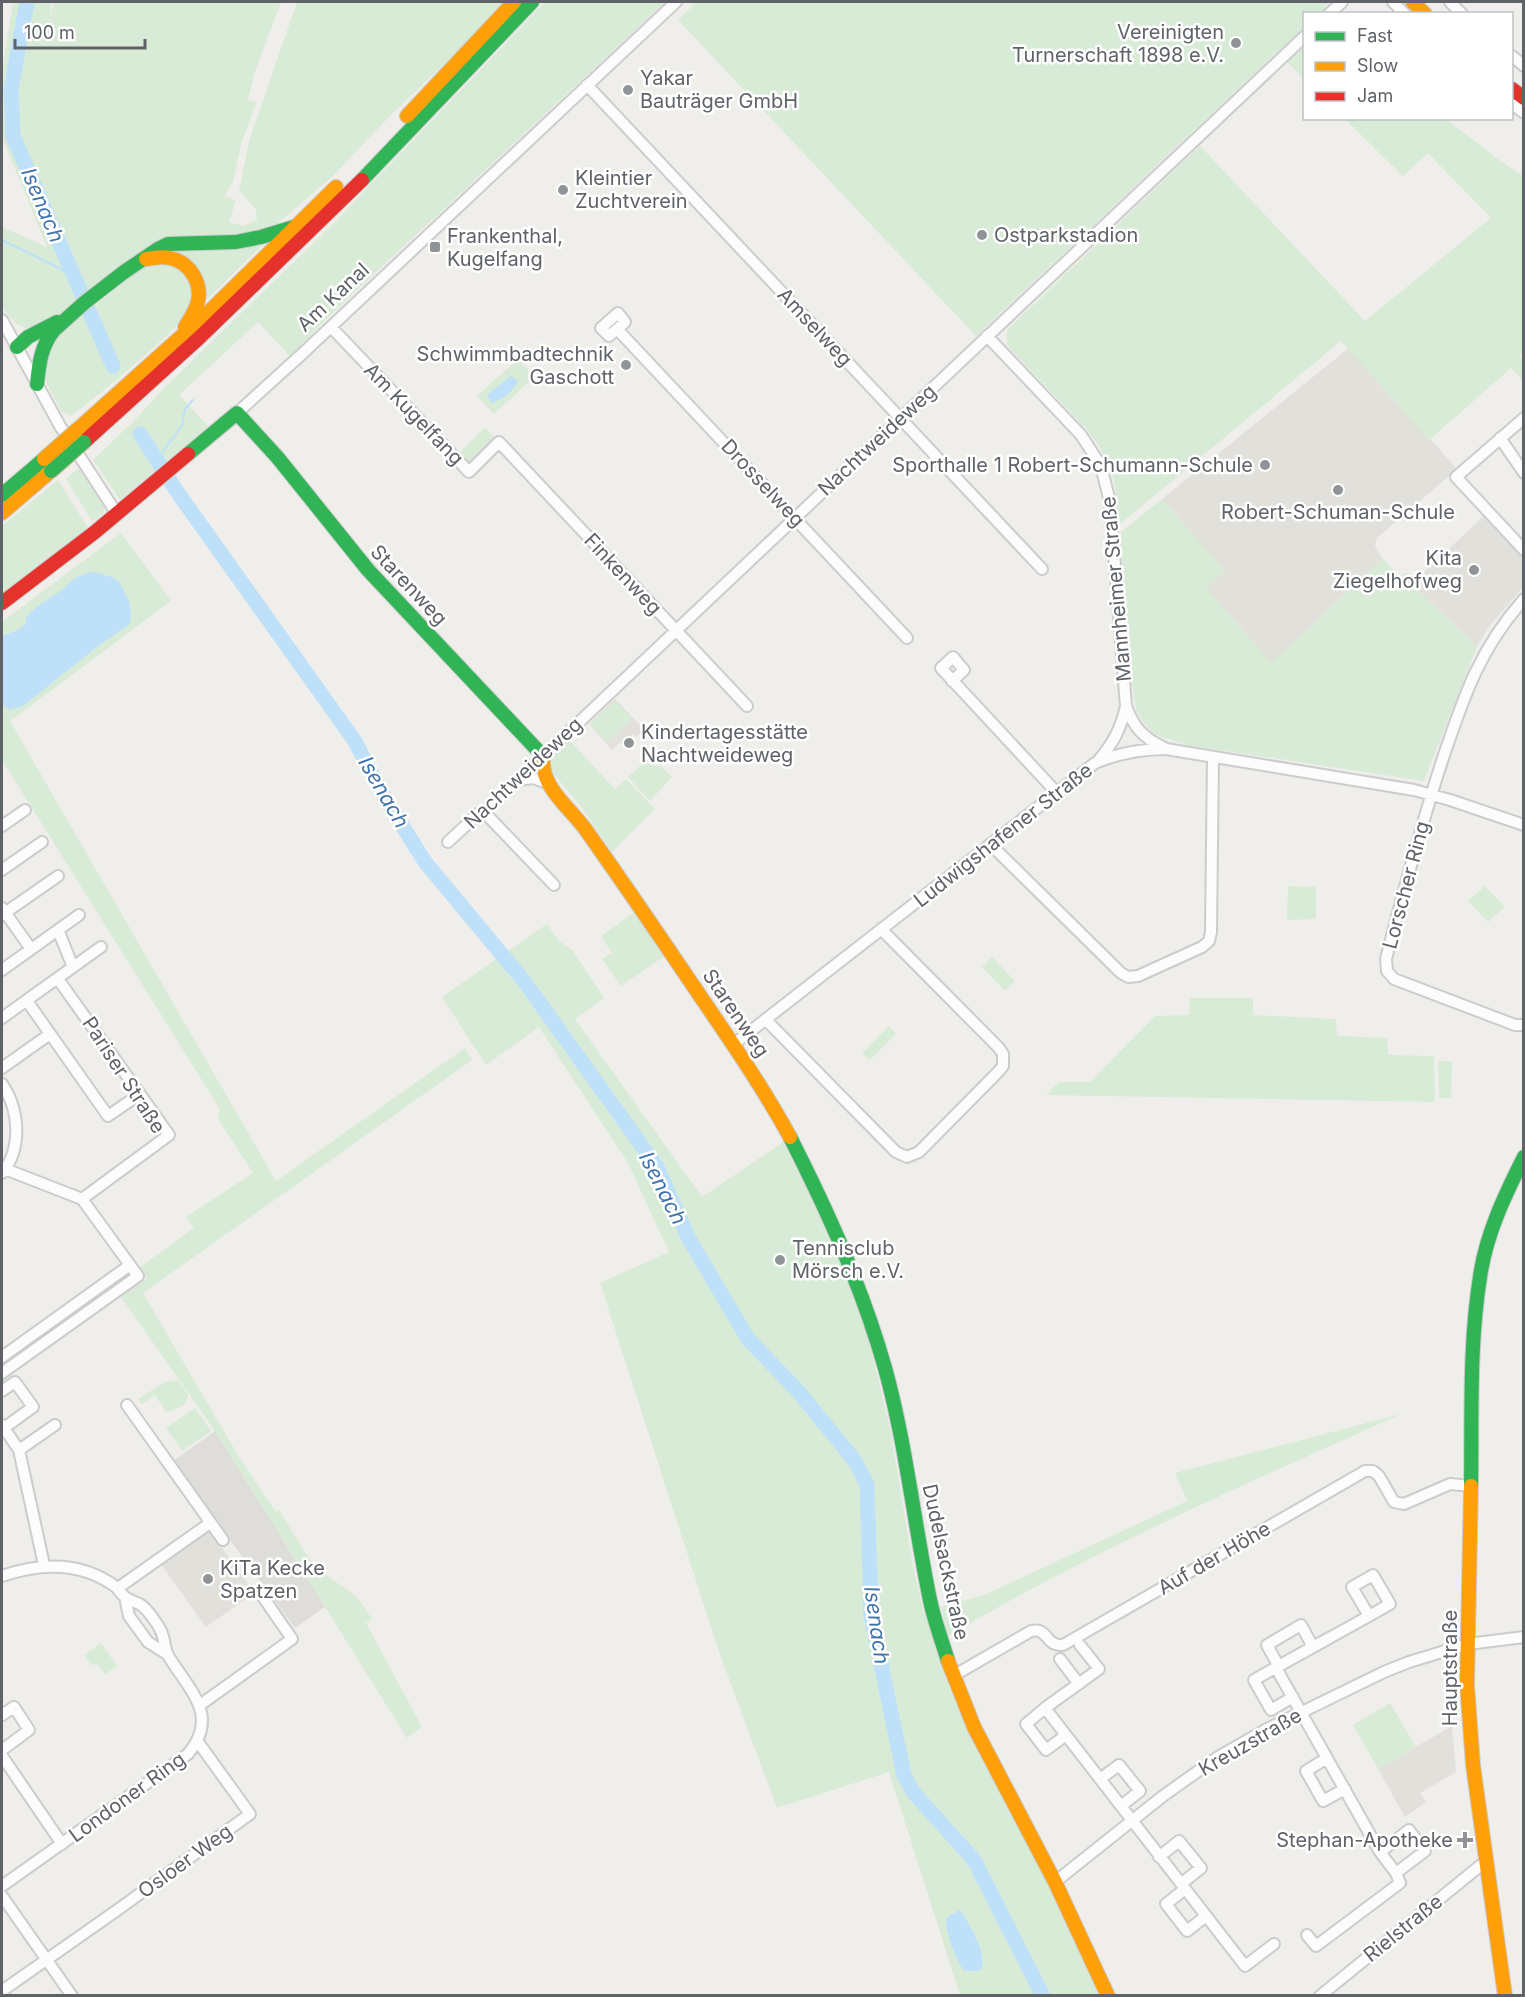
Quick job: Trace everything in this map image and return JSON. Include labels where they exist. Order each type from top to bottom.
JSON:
[{"type":"main road","points":[[80,436],[179,338],[298,226],[411,112],[514,2]]},
{"type":"main road","points":[[2,513],[47,465],[277,265],[473,67],[532,2]]},
{"type":"main road","points":[[17,347],[30,347],[47,337],[141,259],[167,244],[239,242],[298,226]]},
{"type":"main road","points":[[141,259],[170,258],[180,261],[188,267],[197,283],[198,302],[179,338]]},
{"type":"main road","points":[[17,347],[28,337],[72,314]]},
{"type":"main road","points":[[37,384],[39,360],[47,337]]},
{"type":"main road","name":"Am Kanal","points":[[2,603],[117,514],[237,413]]},
{"type":"main road","name":"Starenweg","points":[[237,413],[278,458],[368,570],[543,756]]},
{"type":"main road","points":[[2,495],[47,465]]},
{"type":"main road","points":[[543,756],[543,772],[547,783]]},
{"type":"main road","name":"Starenweg","points":[[547,783],[596,843],[762,1088],[791,1138],[839,1237],[858,1286]]},
{"type":"main road","name":"Hauptstraße","points":[[1504,1995],[1469,1719],[1468,1644],[1474,1338],[1480,1275],[1492,1230],[1504,1197],[1524,1157]]},
{"type":"main road","name":"Dudelsackstraße","points":[[858,1286],[885,1368],[902,1441],[930,1602],[953,1676],[974,1727],[1056,1882],[1108,1995]]},
{"type":"street","name":"Am Kanal","points":[[237,413],[676,2]]},
{"type":"street","name":"Nachtweideweg","points":[[448,842],[478,814],[484,812],[1303,39]]},
{"type":"street","name":"Amselweg","points":[[587,86],[1042,569]]},
{"type":"street","points":[[2,320],[60,426],[117,514]]},
{"type":"street","name":"Am Kugelfang","points":[[331,327],[469,472],[499,442]]},
{"type":"street","name":"Drosselweg","points":[[617,329],[907,638]]},
{"type":"street","name":"Mannheimer Straße","points":[[987,336],[1081,435],[1101,466],[1110,502],[1126,706],[1139,732],[1151,742],[1166,749]]},
{"type":"street","points":[[1524,418],[1456,477],[1524,550]]},
{"type":"street","points":[[1500,438],[1524,472]]},
{"type":"street","name":"Finkenweg","points":[[499,442],[747,706]]},
{"type":"street","points":[[1431,795],[1465,692],[1477,666],[1498,631],[1524,599]]},
{"type":"street","points":[[952,681],[1057,793]]},
{"type":"street","name":"Mannheimer Straße","points":[[1095,763],[1117,736],[1126,706]]},
{"type":"street","name":"Ludwigshafener Straße","points":[[734,1044],[1095,763],[1130,751],[1166,749],[1431,795],[1524,825]]},
{"type":"street","points":[[990,844],[1121,973],[1128,977],[1138,976],[1202,947],[1209,941],[1211,933],[1213,757]]},
{"type":"street","points":[[517,780],[533,778],[547,783]]},
{"type":"street","name":"Lorscher Ring","points":[[1431,795],[1387,953],[1386,971],[1395,979],[1515,1025],[1524,1025]]},
{"type":"street","points":[[2,826],[25,810]]},
{"type":"street","points":[[484,812],[554,885]]},
{"type":"street","points":[[2,870],[42,842]]},
{"type":"street","points":[[31,949],[3,912],[58,876]]},
{"type":"street","points":[[2,970],[79,915]]},
{"type":"street","points":[[766,1020],[896,1152],[907,1157],[919,1152],[999,1071],[1003,1066],[1003,1054],[881,929]]},
{"type":"street","points":[[58,930],[73,967]]},
{"type":"street","points":[[3,1014],[27,1001],[101,947]]},
{"type":"street","name":"Pariser Straße","points":[[58,979],[169,1135],[82,1199]]},
{"type":"street","points":[[27,1001],[108,1116],[141,1094]]},
{"type":"street","points":[[2,1068],[50,1034]]},
{"type":"street","points":[[2,1084],[13,1105],[16,1132],[12,1151],[3,1171],[82,1199],[138,1276],[2,1373]]},
{"type":"street","points":[[2,1357],[130,1265]]},
{"type":"street","points":[[2,1391],[15,1382],[33,1407],[3,1426],[19,1450],[44,1565]]},
{"type":"street","points":[[127,1405],[223,1540]]},
{"type":"street","points":[[19,1450],[54,1425]]},
{"type":"street","name":"Auf der Höhe","points":[[953,1676],[1031,1631],[1043,1632],[1055,1646],[1063,1645],[1365,1471],[1373,1471],[1379,1476],[1394,1502],[1404,1504],[1450,1484],[1472,1486]]},
{"type":"street","points":[[118,1588],[210,1522]]},
{"type":"street","points":[[2,1576],[44,1565],[87,1571],[118,1588],[125,1597],[143,1606],[162,1632],[166,1654]]},
{"type":"street","points":[[2,1584],[32,1568]]},
{"type":"street","points":[[125,1597],[129,1616],[148,1642],[166,1654],[200,1705],[292,1639],[259,1591]]},
{"type":"street","points":[[1293,1697],[1271,1710],[1254,1680],[1368,1616]]},
{"type":"street","points":[[1307,1935],[1316,1946],[1400,1883],[1301,1712],[1266,1644],[1300,1625],[1313,1647]]},
{"type":"street","name":"Kreuzstraße","points":[[1056,1882],[1163,1796],[1218,1757],[1301,1712],[1409,1662],[1468,1644],[1524,1636]]},
{"type":"street","points":[[1066,1735],[1046,1750],[1026,1724],[1099,1669],[1080,1645]]},
{"type":"street","points":[[1060,1659],[1079,1684]]},
{"type":"street","name":"Londoner Ring","points":[[2,1886],[188,1754],[198,1742],[201,1731],[200,1705]]},
{"type":"street","points":[[2,1715],[14,1707],[29,1730],[2,1750]]},
{"type":"street","points":[[1045,1708],[1245,1966],[1274,1944]]},
{"type":"street","name":"Osloer Weg","points":[[2,1991],[250,1814],[198,1742]]},
{"type":"street","name":"Londoner Ring","points":[[2,1756],[62,1844]]},
{"type":"street","points":[[1327,1758],[1306,1771],[1323,1801],[1345,1789]]},
{"type":"street","points":[[1100,1779],[1119,1765],[1140,1791],[1121,1806]]},
{"type":"street","points":[[1380,1852],[1409,1830],[1425,1851],[1396,1874]]},
{"type":"street","points":[[1160,1857],[1179,1841],[1201,1868],[1166,1904],[1187,1931],[1206,1916]]},
{"type":"street","name":"Rielstraße","points":[[1320,1995],[1486,1861]]},
{"type":"street","points":[[2,1896],[72,1995]]},
{"type":"shaded area","points":[[1349,348],[1457,469],[1377,538],[1375,545],[1383,559],[1271,663],[1206,588],[1224,571],[1162,499]]},
{"type":"shaded area","name":"Kita Ziegelhofweg","points":[[1485,515],[1523,557],[1523,587],[1488,628],[1477,647],[1411,584]]},
{"type":"shaded area","points":[[615,699],[644,729],[636,737],[633,734],[622,744],[620,742],[612,750],[589,724]]},
{"type":"shaded area","points":[[215,1431],[325,1607],[295,1628],[172,1462]]},
{"type":"shaded area","name":"KiTa Kecke Spatzen","points":[[209,1533],[214,1536],[254,1593],[206,1627],[161,1564],[204,1534]]},
{"type":"shaded area","points":[[1452,1726],[1456,1772],[1420,1793],[1426,1802],[1405,1817],[1378,1769]]},
{"type":"green space","points":[[13,2],[52,2],[49,25],[54,2],[281,2],[254,74],[248,100],[257,102],[242,141],[233,182],[225,195],[225,197],[236,200],[229,222],[243,226],[257,220],[256,210],[239,190],[250,138],[297,2],[504,2],[332,177],[278,223],[240,237],[174,236],[62,315],[27,329],[13,321],[3,308],[2,227],[47,247],[2,137],[2,73]]},
{"type":"green space","points":[[545,2],[665,2],[325,320],[290,356],[258,322],[179,395],[208,426],[120,500],[93,460],[332,225]]},
{"type":"green space","name":"Ostparkstadion","points":[[697,2],[1330,2],[1324,7],[1330,12],[1303,12],[1303,78],[1277,52],[976,336],[678,20]]},
{"type":"green space","points":[[1346,120],[1447,120],[1523,176],[1524,352],[1520,355],[1523,360],[1523,381],[1511,368],[1429,440],[1341,341],[1120,524],[1114,480],[1100,447],[1087,430],[1010,349],[1007,343],[1007,330],[1200,146],[1365,321],[1491,218],[1428,153],[1403,176]]},
{"type":"green space","points":[[270,238],[202,304],[173,248]]},
{"type":"green space","points":[[168,261],[180,269],[192,284],[193,305],[187,314],[138,362],[71,416],[61,411],[47,384],[43,362],[50,342],[148,263]]},
{"type":"green space","points":[[518,359],[534,377],[494,414],[477,396]]},
{"type":"green space","points":[[485,427],[497,440],[470,466],[458,454]]},
{"type":"green space","points":[[79,468],[105,511],[92,521],[66,479]]},
{"type":"green space","points":[[58,480],[88,528],[2,594],[2,526]]},
{"type":"green space","points":[[1162,499],[1225,571],[1206,588],[1271,663],[1383,559],[1400,577],[1405,573],[1412,576],[1411,584],[1477,647],[1424,781],[1187,745],[1154,734],[1142,721],[1136,709],[1131,675],[1120,533]]},
{"type":"green space","points":[[121,533],[171,601],[10,721],[276,1181],[465,1048],[472,1060],[143,1293],[239,1457],[276,1512],[279,1510],[308,1557],[319,1570],[357,1597],[372,1619],[366,1623],[422,1727],[407,1738],[215,1431],[121,1297],[147,1278],[140,1267],[194,1228],[186,1217],[253,1173],[218,1119],[220,1109],[2,760],[2,622]]},
{"type":"green space","points":[[615,701],[632,718],[607,742],[590,724]]},
{"type":"green space","points":[[570,741],[615,789],[626,779],[655,809],[612,852],[582,808],[552,772],[553,758]]},
{"type":"green space","points":[[643,763],[660,765],[672,777],[650,801],[628,777]]},
{"type":"green space","points":[[1288,886],[1316,887],[1316,919],[1287,920]]},
{"type":"green space","points":[[1485,886],[1505,907],[1488,922],[1468,901]]},
{"type":"green space","points":[[635,912],[666,955],[621,986],[602,959],[612,953],[601,936]]},
{"type":"green space","points":[[547,924],[559,941],[573,951],[604,998],[575,1019],[702,1197],[785,1141],[822,1217],[845,1272],[869,1341],[890,1428],[913,1565],[923,1609],[946,1680],[970,1737],[1049,1887],[1099,1995],[960,1995],[889,1772],[777,1808],[719,1652],[600,1283],[669,1252],[628,1163],[539,1027],[486,1065],[442,997]]},
{"type":"green space","points":[[992,957],[1015,981],[1005,991],[982,967]]},
{"type":"green space","points":[[1190,998],[1253,998],[1253,1015],[1336,1019],[1337,1036],[1387,1038],[1388,1055],[1434,1056],[1435,1102],[1046,1095],[1059,1082],[1090,1082],[1155,1016],[1189,1015]]},
{"type":"green space","points":[[889,1026],[896,1034],[870,1060],[862,1053]]},
{"type":"green space","points":[[1438,1061],[1452,1061],[1451,1098],[1439,1098]]},
{"type":"green space","points":[[178,1380],[188,1395],[186,1403],[179,1408],[166,1412],[155,1395],[142,1404],[138,1399],[165,1382]]},
{"type":"green space","points":[[195,1408],[211,1431],[182,1451],[166,1428]]},
{"type":"green space","points":[[1401,1414],[1115,1546],[948,1636],[941,1607],[984,1595],[1187,1501],[1175,1473]]},
{"type":"green space","points":[[101,1643],[117,1666],[105,1675],[97,1664],[91,1665],[84,1655]]},
{"type":"green space","points":[[1390,1703],[1416,1747],[1378,1769],[1353,1725]]},
{"type":"water","points":[[511,376],[518,381],[513,389],[507,395],[491,403],[487,395]]},
{"type":"water","points":[[94,572],[112,577],[120,583],[130,603],[129,625],[98,646],[23,706],[9,710],[2,704],[2,636],[26,624],[26,617],[30,613],[76,578]]},
{"type":"water","points":[[960,1910],[973,1931],[980,1949],[982,1965],[980,1971],[964,1971],[949,1937],[946,1918]]},
{"type":"waterway","name":"Isenach","points":[[27,2],[11,89],[13,136],[113,366]]},
{"type":"waterway","points":[[2,240],[73,275]]},
{"type":"waterway","points":[[157,460],[182,425],[185,409],[193,400]]},
{"type":"waterway","name":"Isenach","points":[[140,434],[178,493],[354,740],[385,798],[425,862],[524,981],[657,1167],[689,1239],[748,1339],[798,1391],[855,1461],[867,1485],[871,1616],[904,1775],[913,1792],[974,1860],[1043,1996]]},
{"type":"traffic: fast","points":[[362,180],[532,2]]},
{"type":"traffic: fast","points":[[37,384],[43,349],[54,330],[84,303],[158,249],[168,244],[236,242],[294,227]]},
{"type":"traffic: fast","points":[[17,347],[28,337],[57,322]]},
{"type":"traffic: fast","points":[[188,454],[237,413],[278,458],[368,570],[543,756],[543,762]]},
{"type":"traffic: fast","points":[[51,471],[84,442]]},
{"type":"traffic: fast","points":[[2,495],[44,459]]},
{"type":"traffic: fast","points":[[790,1137],[843,1250],[876,1338],[899,1425],[930,1600],[948,1661]]},
{"type":"traffic: fast","points":[[1471,1486],[1474,1329],[1480,1277],[1492,1230],[1503,1200],[1524,1157]]},
{"type":"traffic: slow","points":[[407,116],[514,2]]},
{"type":"traffic: slow","points":[[1413,2],[1423,12]]},
{"type":"traffic: slow","points":[[77,430],[214,307],[336,187]]},
{"type":"traffic: slow","points":[[146,259],[161,257],[177,260],[193,274],[198,287],[198,301],[185,327]]},
{"type":"traffic: slow","points":[[44,459],[77,430]]},
{"type":"traffic: slow","points":[[2,513],[51,471]]},
{"type":"traffic: slow","points":[[543,762],[544,772],[553,790],[586,830],[653,926],[743,1059],[790,1137]]},
{"type":"traffic: slow","points":[[1471,1486],[1467,1684],[1473,1765],[1505,1996]]},
{"type":"traffic: slow","points":[[948,1661],[974,1727],[1055,1882],[1108,1996]]},
{"type":"traffic: jam","points":[[1513,90],[1524,98]]},
{"type":"traffic: jam","points":[[84,442],[200,337],[362,180]]},
{"type":"traffic: jam","points":[[2,603],[95,532],[188,454]]},
{"type":"place","name":"Vereinigten Turnerschaft 1898 e.V.","points":[[1236,43]]},
{"type":"place","name":"Yakar Bauträger GmbH","points":[[628,90]]},
{"type":"place","name":"Kleintier Zuchtverein","points":[[563,190]]},
{"type":"place","name":"Ostparkstadion","points":[[982,235]]},
{"type":"place","name":"Frankenthal, Kugelfang","points":[[435,247]]},
{"type":"place","name":"Schwimmbadtechnik Gaschott","points":[[626,365]]},
{"type":"place","name":"Sporthalle 1 Robert-Schumann-Schule","points":[[1265,465]]},
{"type":"place","name":"Robert-Schuman-Schule","points":[[1338,490]]},
{"type":"place","name":"Kita Ziegelhofweg","points":[[1474,570]]},
{"type":"place","name":"Kindertagesstätte Nachtweideweg","points":[[629,743]]},
{"type":"place","name":"Tennisclub Mörsch e.V.","points":[[780,1260]]},
{"type":"place","name":"KiTa Kecke Spatzen","points":[[208,1579]]},
{"type":"place","name":"Stephan-Apotheke","points":[[1465,1840]]}]
